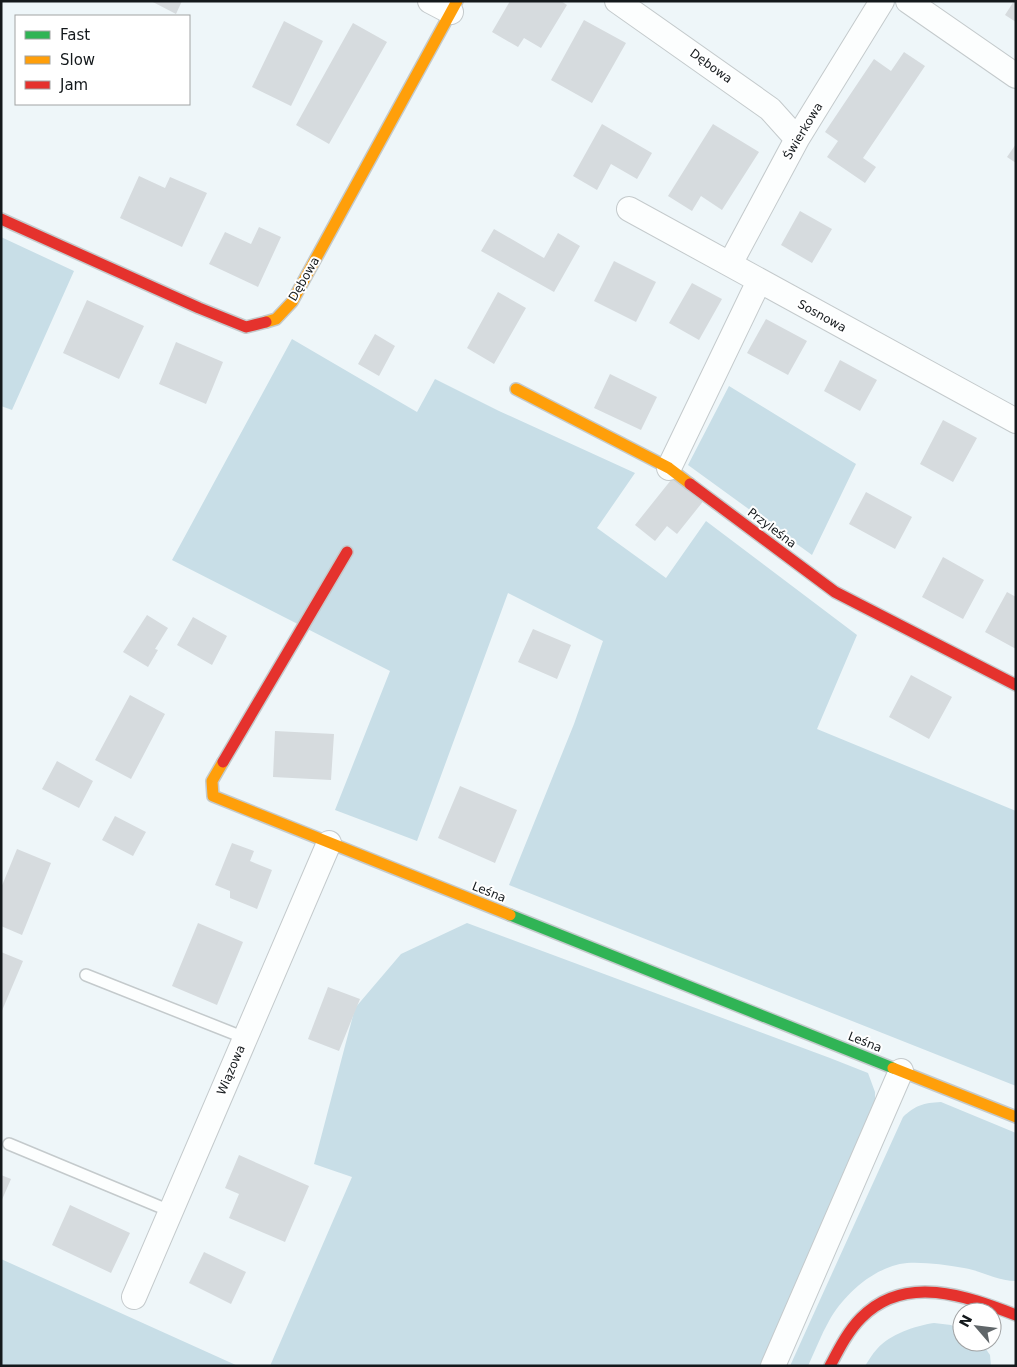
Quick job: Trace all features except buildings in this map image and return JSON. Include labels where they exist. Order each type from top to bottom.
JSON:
[{"type":"main road","name":"Dębowa","points":[[1,218],[199,308],[246,327],[276,319],[292,302],[446,5]]},
{"type":"main road","name":"Przyleśna","points":[[516,389],[669,468],[835,592],[1016,685]]},
{"type":"main road","name":"Leśna","points":[[347,552],[212,781],[213,796],[1016,1116]]},
{"type":"main road","points":[[830,1366],[840,1343],[859,1319],[877,1304],[900,1294],[929,1291],[967,1297],[1016,1315]]},
{"type":"street","name":"Dębowa","points":[[617,1],[770,109],[797,140]]},
{"type":"street","name":"Świerkowa","points":[[730,264],[797,140],[882,1]]},
{"type":"street","points":[[908,1],[1016,76]]},
{"type":"street","name":"Sosnowa","points":[[629,209],[1016,421]]},
{"type":"street","points":[[669,468],[758,281]]},
{"type":"street","name":"Wiązowa","points":[[134,1296],[329,842]]},
{"type":"street","points":[[773,1366],[901,1071]]},
{"type":"lane","points":[[86,975],[245,1038]]},
{"type":"lane","points":[[9,1144],[170,1211]]},
{"type":"shaded area","points":[[1,237],[74,271],[12,410],[1,406]]},
{"type":"shaded area","points":[[292,339],[417,412],[435,379],[499,411],[635,473],[597,528],[666,578],[706,521],[857,635],[817,729],[1016,811],[1016,1086],[509,885],[574,724],[603,641],[508,593],[417,841],[335,810],[390,671],[172,560]]},
{"type":"shaded area","points":[[729,386],[856,464],[812,555],[688,465]]},
{"type":"shaded area","points":[[467,923],[868,1073],[875,1092],[875,1105],[764,1366],[270,1366],[352,1177],[314,1164],[355,1008],[401,954]]},
{"type":"shaded area","points":[[941,1102],[1016,1133],[1016,1281],[1009,1281],[964,1268],[928,1263],[895,1265],[872,1276],[843,1301],[826,1326],[808,1366],[790,1366],[903,1117],[920,1105]]},
{"type":"shaded area","points":[[1,1259],[238,1366],[1,1366]]},
{"type":"shaded area","points":[[934,1323],[952,1326],[952,1352],[988,1352],[991,1366],[865,1366],[882,1344],[896,1335],[919,1326]]},
{"type":"traffic: fast","points":[[510,915],[893,1068]]},
{"type":"traffic: slow","points":[[266,322],[276,319],[292,302],[457,1]]},
{"type":"traffic: slow","points":[[516,389],[669,468],[690,484]]},
{"type":"traffic: slow","points":[[223,762],[212,781],[213,796],[510,915]]},
{"type":"traffic: slow","points":[[893,1068],[1016,1117]]},
{"type":"traffic: jam","points":[[1,219],[199,308],[246,327],[266,322]]},
{"type":"traffic: jam","points":[[690,484],[835,592],[1016,685]]},
{"type":"traffic: jam","points":[[223,762],[347,552]]},
{"type":"traffic: jam","points":[[830,1366],[856,1323],[878,1304],[897,1296],[916,1292],[936,1292],[977,1301],[1016,1315]]}]
